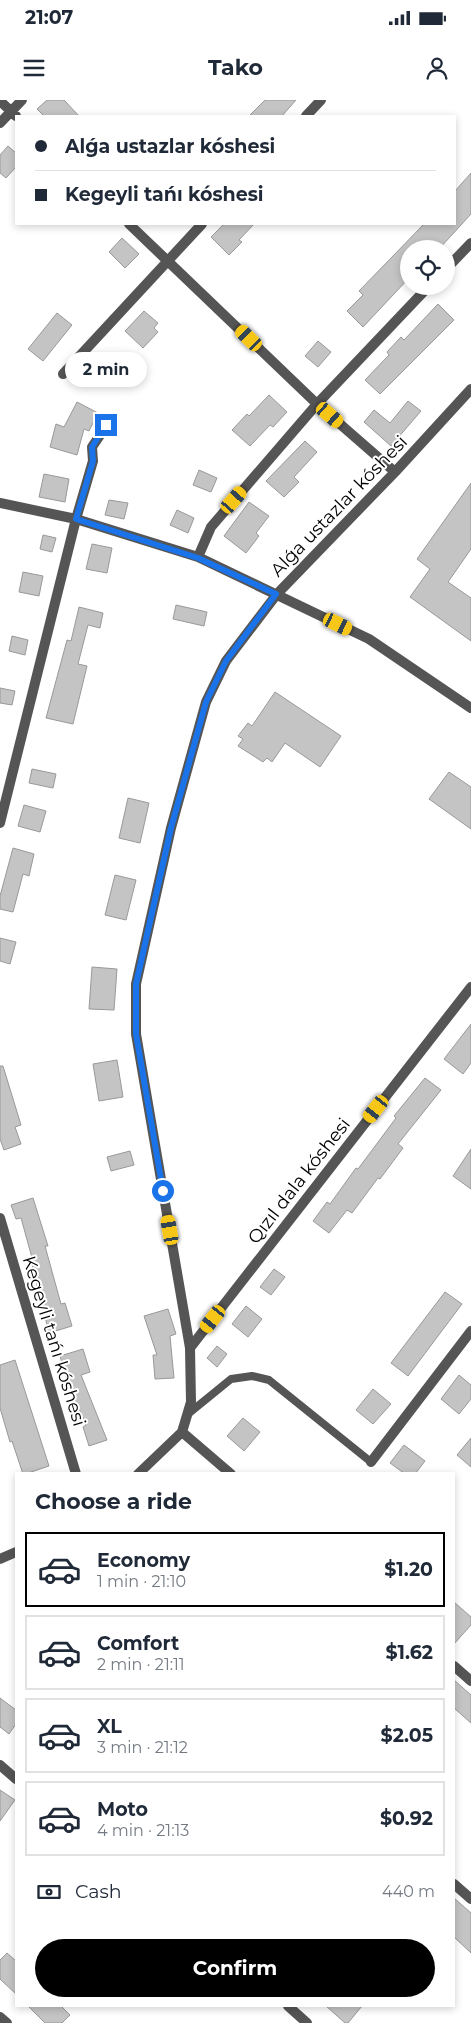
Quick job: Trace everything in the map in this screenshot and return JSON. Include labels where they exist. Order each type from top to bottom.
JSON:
[{"type":"street","points":[[0,123],[14,114],[22,100]]},
{"type":"street","points":[[307,115],[321,100]]},
{"type":"street","points":[[0,101],[14,114]]},
{"type":"street","points":[[130,225],[317,404],[395,472]]},
{"type":"street","points":[[63,374],[201,225]]},
{"type":"street","points":[[455,259],[471,243]]},
{"type":"street","points":[[198,558],[211,527],[317,404],[420,295]]},
{"type":"street","name":"Alǵa ustazlar kóshesi","points":[[182,1432],[192,1402],[190,1348],[136,1034],[136,984],[171,828],[206,702],[226,661],[276,594],[395,472],[471,390]]},
{"type":"street","points":[[0,823],[76,519],[93,461],[92,447],[106,425]]},
{"type":"street","points":[[0,503],[76,519],[198,558],[369,639],[471,708]]},
{"type":"street","name":"Qızıl dala kóshesi","points":[[190,1348],[471,987]]},
{"type":"street","name":"Kegeyli tańı kóshesi","points":[[0,1218],[75,1472]]},
{"type":"street","points":[[371,1462],[471,1331]]},
{"type":"street","points":[[140,1472],[182,1432],[229,1472]]},
{"type":"street","points":[[0,1559],[15,1552]]},
{"type":"street","points":[[455,1667],[471,1681]]},
{"type":"street","points":[[0,1766],[15,1778]]},
{"type":"street","points":[[455,1885],[471,1899]]},
{"type":"street","points":[[289,2007],[307,2023]]},
{"type":"street","points":[[0,2016],[7,2023]]},
{"type":"lane","points":[[188,1414],[231,1379],[252,1376],[270,1380],[371,1462]]},
{"type":"building","points":[[47,100],[64,100],[78,115],[43,115],[37,109]]},
{"type":"building","points":[[265,100],[296,100],[283,115],[250,115]]},
{"type":"building","points":[[8,146],[15,152],[15,168],[6,178],[0,173],[0,155]]},
{"type":"building","points":[[471,173],[471,214],[447,240],[408,240],[423,225],[456,225],[456,190]]},
{"type":"building","points":[[223,225],[253,225],[239,240],[242,242],[229,255],[211,237]]},
{"type":"building","points":[[122,238],[139,254],[125,268],[109,252]]},
{"type":"building","points":[[400,249],[400,288],[363,327],[347,311],[363,295],[359,291]]},
{"type":"building","points":[[438,304],[454,320],[380,394],[365,380],[389,355],[387,352],[401,337],[404,340]]},
{"type":"building","points":[[144,311],[158,323],[154,328],[158,332],[143,348],[125,331]]},
{"type":"building","points":[[57,313],[72,325],[43,361],[28,349]]},
{"type":"building","points":[[318,341],[331,352],[318,367],[305,356]]},
{"type":"building","points":[[111,358],[125,366],[115,383],[101,375]]},
{"type":"building","points":[[269,395],[287,412],[273,427],[270,425],[250,446],[232,430],[247,414],[249,416]]},
{"type":"building","points":[[408,401],[421,411],[391,446],[364,422],[374,410],[390,423]]},
{"type":"building","points":[[77,402],[98,413],[89,431],[84,429],[77,455],[50,447],[56,424],[64,427]]},
{"type":"building","points":[[305,441],[317,452],[294,477],[299,482],[284,497],[266,481]]},
{"type":"building","points":[[199,470],[217,478],[211,492],[193,485]]},
{"type":"building","points":[[44,474],[69,479],[65,502],[39,497]]},
{"type":"building","points":[[471,483],[471,549],[448,582],[471,598],[471,641],[410,597],[430,569],[417,559]]},
{"type":"building","points":[[109,500],[128,503],[124,519],[105,515]]},
{"type":"building","points":[[249,502],[269,516],[256,533],[259,536],[246,553],[224,536]]},
{"type":"building","points":[[177,510],[194,518],[188,533],[170,525]]},
{"type":"building","points":[[43,535],[56,538],[52,552],[40,549]]},
{"type":"building","points":[[92,544],[112,548],[107,573],[86,569]]},
{"type":"building","points":[[23,572],[43,576],[39,596],[19,592]]},
{"type":"building","points":[[176,605],[207,612],[204,626],[173,619]]},
{"type":"building","points":[[79,607],[103,613],[100,628],[88,625],[78,664],[87,666],[73,724],[46,718],[67,640],[71,641]]},
{"type":"building","points":[[12,636],[28,640],[25,655],[9,651]]},
{"type":"building","points":[[0,688],[15,691],[12,705],[0,703]]},
{"type":"building","points":[[275,692],[341,736],[320,767],[285,743],[272,762],[267,758],[263,762],[238,746],[243,739],[238,736],[248,723],[252,726]]},
{"type":"building","points":[[32,769],[56,774],[53,788],[29,783]]},
{"type":"building","points":[[449,772],[471,787],[471,829],[429,799]]},
{"type":"building","points":[[128,798],[149,803],[140,843],[119,838]]},
{"type":"building","points":[[24,805],[46,811],[40,832],[18,826]]},
{"type":"building","points":[[13,848],[34,854],[29,876],[23,874],[13,912],[0,909],[0,896]]},
{"type":"building","points":[[115,875],[136,880],[126,920],[105,915]]},
{"type":"building","points":[[0,938],[16,942],[10,964],[0,961]]},
{"type":"building","points":[[92,967],[117,969],[114,1010],[89,1009]]},
{"type":"building","points":[[471,1024],[471,1063],[463,1074],[444,1059]]},
{"type":"building","points":[[117,1060],[123,1097],[99,1101],[93,1064]]},
{"type":"building","points":[[0,1066],[3,1066],[21,1125],[15,1127],[21,1144],[4,1150],[0,1139]]},
{"type":"building","points":[[425,1078],[441,1090],[398,1144],[403,1148],[380,1179],[378,1178],[352,1213],[347,1210],[329,1233],[313,1221],[327,1202],[330,1204],[356,1168],[358,1169],[396,1118],[394,1116]]},
{"type":"building","points":[[471,1149],[471,1189],[453,1176]]},
{"type":"building","points":[[130,1151],[134,1165],[111,1171],[107,1157]]},
{"type":"building","points":[[33,1198],[48,1246],[45,1246],[61,1304],[65,1303],[72,1326],[49,1333],[32,1265],[34,1265],[21,1218],[16,1219],[11,1205]]},
{"type":"building","points":[[274,1269],[285,1277],[271,1295],[260,1287]]},
{"type":"building","points":[[445,1292],[462,1304],[408,1376],[391,1363]]},
{"type":"building","points":[[246,1306],[262,1319],[248,1337],[232,1324]]},
{"type":"building","points":[[168,1309],[176,1334],[170,1336],[174,1378],[155,1379],[153,1355],[157,1355],[144,1316]]},
{"type":"building","points":[[217,1346],[227,1354],[217,1367],[207,1358]]},
{"type":"building","points":[[83,1349],[90,1372],[81,1375],[107,1440],[89,1446],[83,1427],[86,1425],[67,1381],[60,1356]]},
{"type":"building","points":[[15,1360],[49,1466],[31,1472],[22,1472],[12,1441],[10,1442],[0,1408],[0,1365]]},
{"type":"building","points":[[459,1375],[471,1385],[471,1399],[459,1414],[441,1399]]},
{"type":"building","points":[[373,1389],[391,1404],[373,1424],[356,1410]]},
{"type":"building","points":[[243,1418],[260,1432],[244,1451],[227,1436]]},
{"type":"building","points":[[471,1438],[471,1467],[457,1455]]},
{"type":"building","points":[[404,1445],[425,1461],[417,1472],[402,1472],[390,1463]]},
{"type":"building","points":[[455,1603],[471,1617],[471,1625],[455,1643]]},
{"type":"building","points":[[455,1681],[471,1695],[471,1723],[455,1709]]},
{"type":"building","points":[[0,1698],[15,1709],[15,1725],[9,1734],[0,1727]]},
{"type":"building","points":[[0,1790],[15,1800],[0,1821]]},
{"type":"building","points":[[455,1899],[471,1913],[471,1953],[455,1938]]},
{"type":"building","points":[[7,1953],[15,1960],[15,1993],[0,1979],[0,1960]]},
{"type":"building","points":[[29,2007],[62,2007],[70,2015],[62,2023],[45,2023]]},
{"type":"building","points":[[327,2007],[361,2007],[348,2023],[345,2023]]},
{"type":"route","points":[[106,425],[92,447],[93,461],[76,519],[198,558],[276,594],[226,661],[206,702],[171,828],[136,984],[136,1034],[163,1191]]}]
